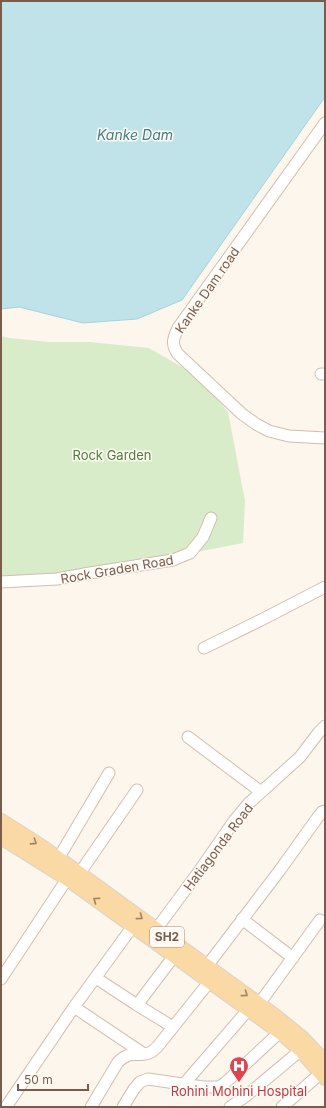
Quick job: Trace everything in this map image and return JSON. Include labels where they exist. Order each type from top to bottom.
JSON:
[{"type":"main road","name":"SH2","points":[[1,821],[58,859],[133,926],[153,934],[174,956],[210,981],[293,1030],[302,1038],[324,1071]]},
{"type":"main road","name":"SH2","points":[[1,837],[74,874],[153,934],[207,966],[324,1071]]},
{"type":"street","name":"Kanke Dam road","points":[[325,123],[178,328],[173,342],[174,348],[178,354],[242,414],[256,424],[269,431],[289,436],[325,438]]},
{"type":"street","name":"Rock Graden Road","points":[[1,582],[57,579],[173,560],[190,553],[203,537],[212,518]]},
{"type":"street","points":[[204,648],[325,587]]},
{"type":"street","name":"Hatiagonda Road","points":[[153,934],[234,821],[249,803],[300,758],[325,726]]},
{"type":"street","points":[[188,737],[261,792]]},
{"type":"street","points":[[58,859],[109,773]]},
{"type":"street","points":[[1,979],[74,874],[137,790]]},
{"type":"street","points":[[207,966],[318,817],[325,811]]},
{"type":"street","points":[[242,919],[293,958]]},
{"type":"street","points":[[184,1084],[254,1007],[293,958],[320,920]]},
{"type":"street","points":[[6,1107],[74,1007],[133,926]]},
{"type":"street","points":[[137,1005],[174,956]]},
{"type":"street","points":[[96,978],[173,1027]]},
{"type":"street","points":[[91,1107],[118,1062],[130,1054],[144,1054],[151,1052],[158,1046],[210,981]]},
{"type":"street","points":[[74,1007],[144,1054]]},
{"type":"street","points":[[123,1107],[140,1082],[148,1079],[203,1087],[218,1087],[225,1083],[280,1032]]},
{"type":"street","points":[[230,1107],[246,1096],[301,1050]]},
{"type":"street","points":[[282,1107],[324,1071]]},
{"type":"green space","name":"Rock Garden","points":[[1,336],[49,342],[89,342],[149,348],[199,377],[228,412],[245,501],[243,543],[12,588],[1,583]]},
{"type":"water","name":"Kanke Dam","points":[[1,1],[325,1],[325,97],[182,300],[137,319],[83,323],[19,307],[1,309]]},
{"type":"place","name":"Rohini Mohini Hospital","points":[[239,1083]]}]
